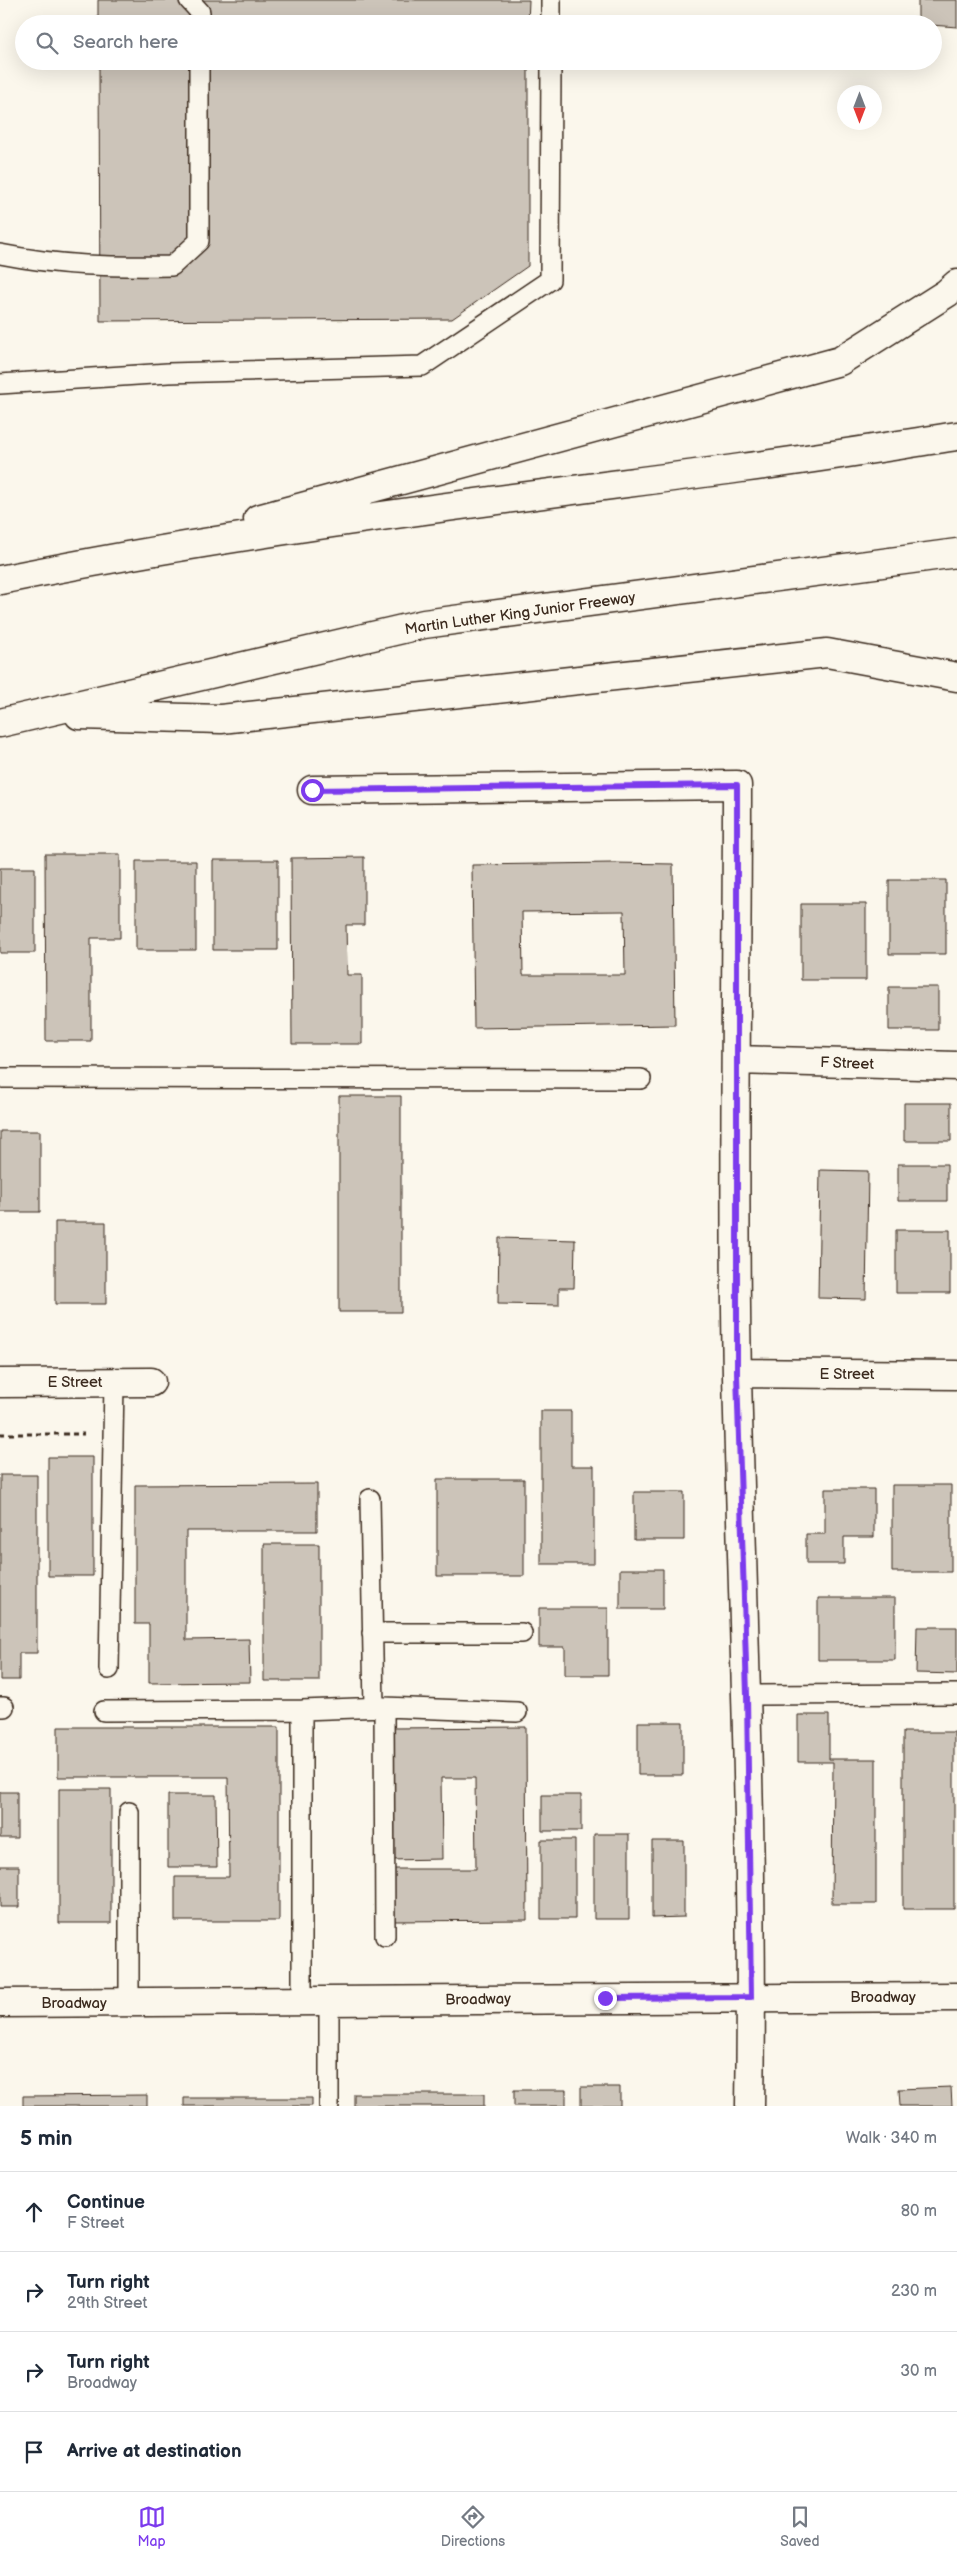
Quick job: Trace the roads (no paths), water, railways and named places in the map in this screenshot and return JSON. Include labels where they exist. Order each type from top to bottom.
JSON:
[{"type":"main road","points":[[127,554],[840,362],[947,293],[957,284]]},
{"type":"main road","points":[[0,580],[127,554],[436,507],[743,468],[957,436]]},
{"type":"main road","name":"Martin Luther King Junior Freeway","points":[[0,723],[424,624],[957,554]]},
{"type":"main road","points":[[42,714],[221,720],[827,653],[957,678]]},
{"type":"main road","points":[[312,790],[737,785],[737,1373],[747,1695],[751,1997],[750,2106]]},
{"type":"main road","name":"F Street","points":[[737,1060],[957,1066]]},
{"type":"main road","name":"E Street","points":[[737,1373],[957,1375]]},
{"type":"main road","name":"E Street","points":[[0,1383],[151,1382]]},
{"type":"main road","name":"Broadway","points":[[0,2003],[957,1997]]},
{"type":"lane","points":[[189,0],[200,12],[200,15]]},
{"type":"lane","points":[[551,0],[551,15]]},
{"type":"lane","points":[[0,254],[48,263],[91,266],[172,266],[199,241],[199,70]]},
{"type":"lane","points":[[0,384],[168,373],[422,366],[550,280],[550,70]]},
{"type":"lane","points":[[0,1078],[641,1079]]},
{"type":"lane","points":[[109,1669],[114,1382]]},
{"type":"lane","points":[[370,1499],[372,1632],[379,1707],[385,1936]]},
{"type":"lane","points":[[372,1632],[522,1632]]},
{"type":"lane","points":[[747,1695],[957,1694]]},
{"type":"lane","points":[[104,1711],[302,1710],[379,1707],[517,1712]]},
{"type":"lane","points":[[302,1710],[302,2001]]},
{"type":"lane","points":[[129,1812],[129,2002]]},
{"type":"lane","points":[[329,2001],[329,2106]]}]
